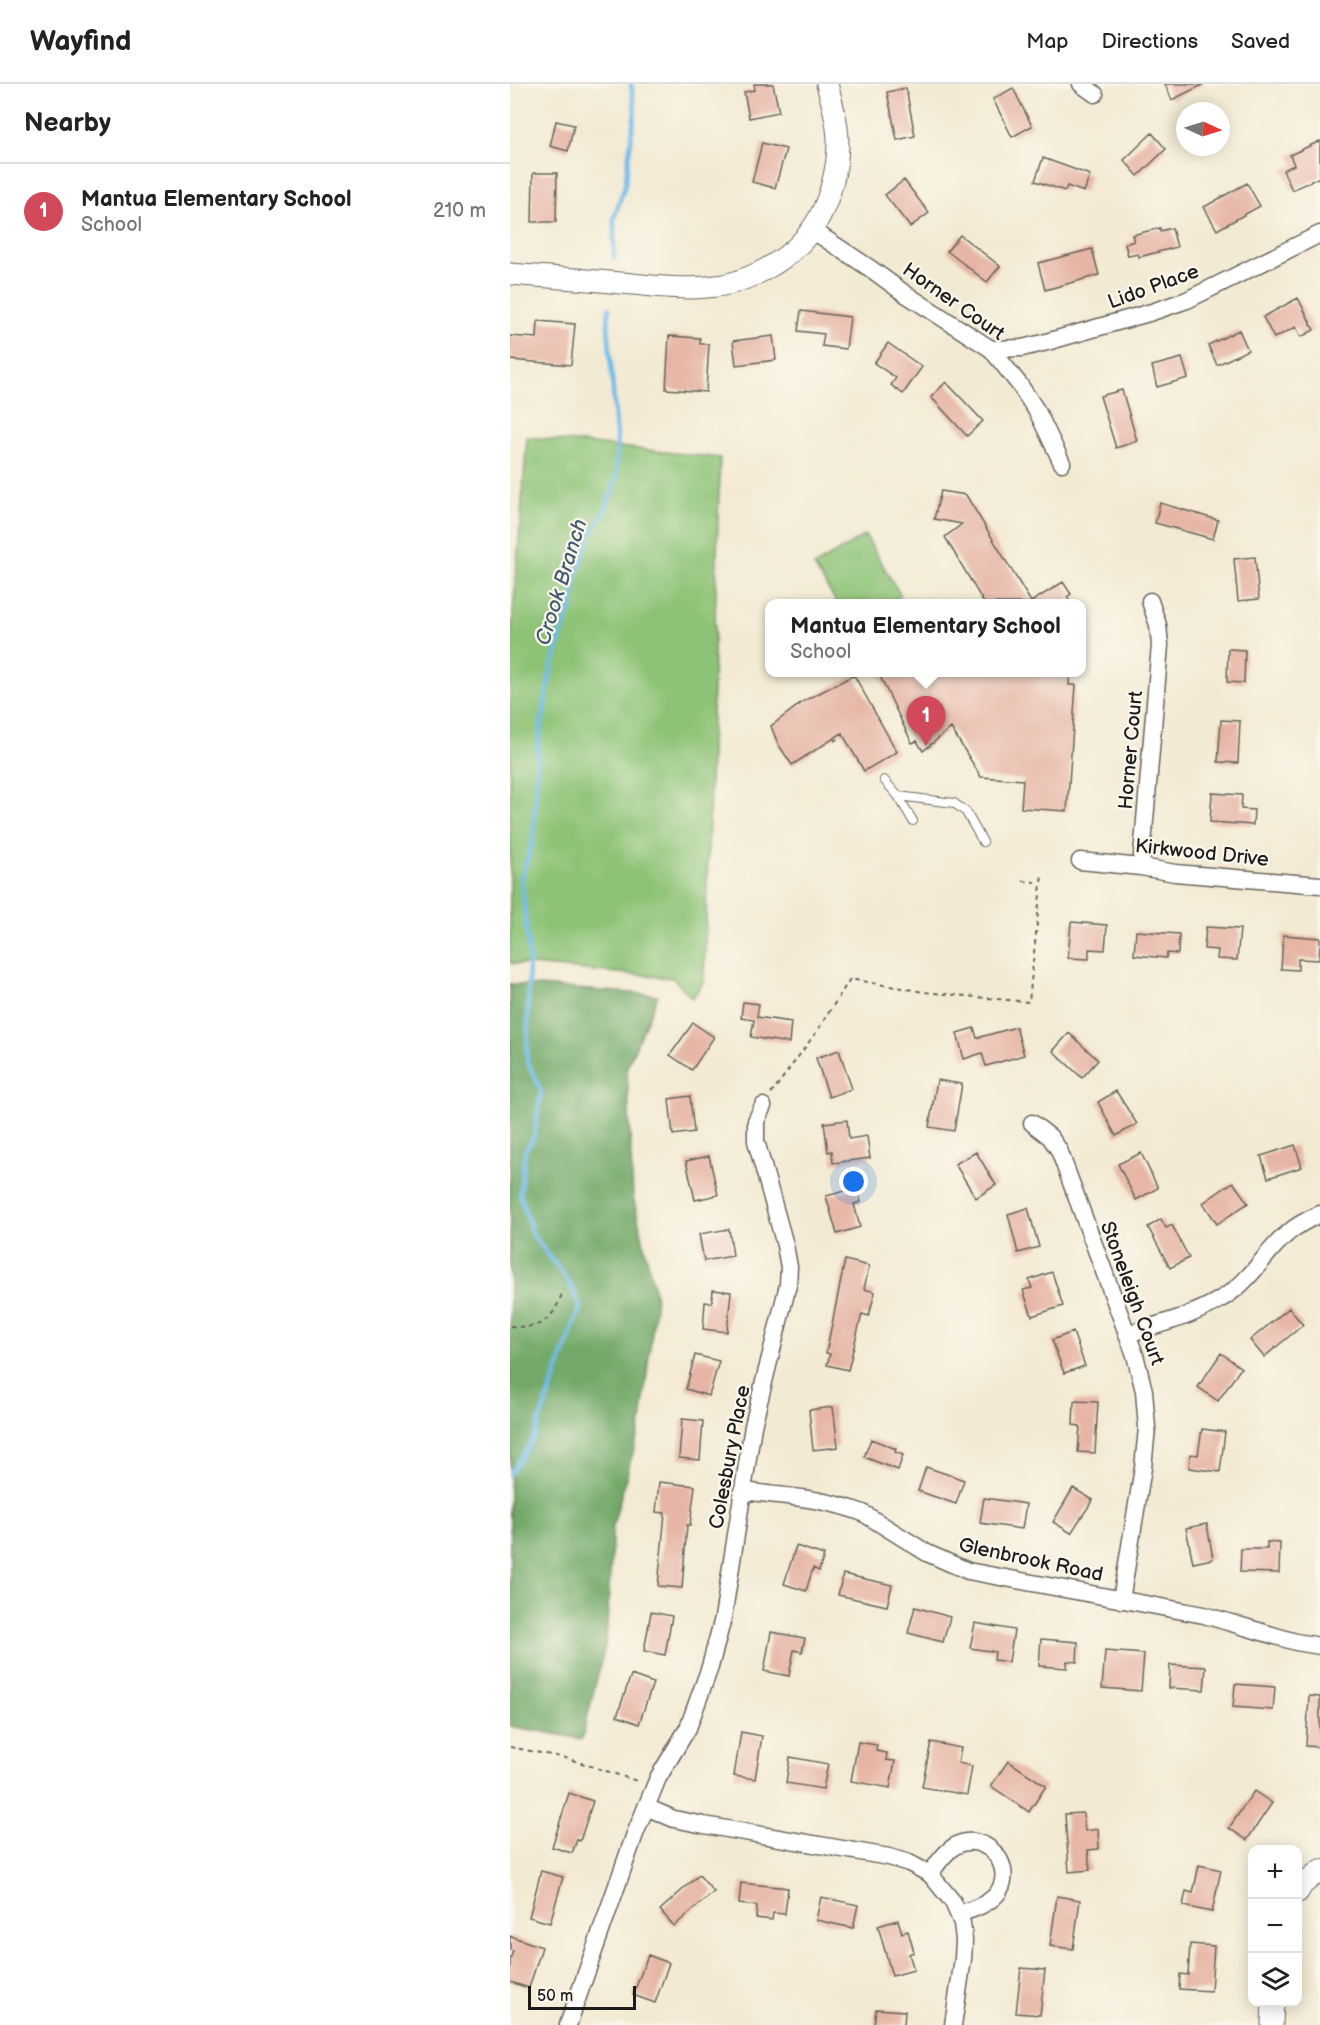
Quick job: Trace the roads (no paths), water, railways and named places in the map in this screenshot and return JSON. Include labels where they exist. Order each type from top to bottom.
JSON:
[{"type":"street","points":[[510,274],[677,288],[720,286],[765,269],[804,240],[812,230],[818,221],[832,183],[836,166],[837,128],[827,84]]},
{"type":"street","points":[[1081,84],[1095,94]]},
{"type":"street","name":"Horner Court","points":[[812,230],[991,349],[1019,384],[1038,413],[1062,463]]},
{"type":"street","name":"Lido Place","points":[[991,349],[1022,348],[1043,343],[1187,300],[1320,234]]},
{"type":"street","name":"Horner Court","points":[[1142,867],[1160,645],[1158,625],[1150,601]]},
{"type":"street","name":"Kirkwood Drive","points":[[1080,861],[1142,867],[1175,873],[1320,885]]},
{"type":"street","name":"Colesbury Place","points":[[568,2025],[646,1807],[654,1788],[688,1728],[710,1667],[723,1618],[753,1426],[788,1285],[789,1267],[785,1245],[756,1141],[756,1121],[763,1106]]},
{"type":"street","name":"Stoneleigh Court","points":[[1032,1123],[1050,1137],[1059,1150],[1136,1355],[1144,1391],[1147,1428],[1143,1467],[1121,1600]]},
{"type":"street","points":[[1127,1334],[1183,1317],[1222,1298],[1246,1280],[1288,1232],[1320,1214]]},
{"type":"street","name":"Glenbrook Road","points":[[742,1491],[821,1501],[852,1509],[927,1553],[968,1571],[1204,1615],[1296,1642],[1320,1646]]},
{"type":"street","points":[[646,1807],[674,1819],[889,1857],[909,1863],[930,1874],[953,1902],[962,1923],[964,1940],[953,2025]]},
{"type":"street","points":[[930,1874],[950,1850],[963,1843],[976,1842],[988,1846],[1000,1859],[1004,1873],[1002,1885],[997,1894],[975,1909],[958,1914]]},
{"type":"street","points":[[1302,1885],[1320,1870]]},
{"type":"street","points":[[1272,2025],[1274,2007]]},
{"type":"lane","points":[[884,780],[898,796],[913,821]]},
{"type":"lane","points":[[898,796],[954,803],[966,812],[983,842]]},
{"type":"waterway","name":"Crook Branch","points":[[614,259],[614,218],[625,185],[635,110],[631,84]]},
{"type":"waterway","name":"Crook Branch","points":[[510,1474],[534,1437],[580,1307],[569,1282],[532,1234],[520,1194],[525,1151],[534,1137],[541,1091],[527,1061],[529,955],[521,878],[533,841],[538,744],[550,674],[572,607],[576,577],[590,536],[604,513],[616,480],[617,443],[608,325],[609,308]]},
{"type":"place","name":"Mantua Elementary School","points":[[926,746]]}]
